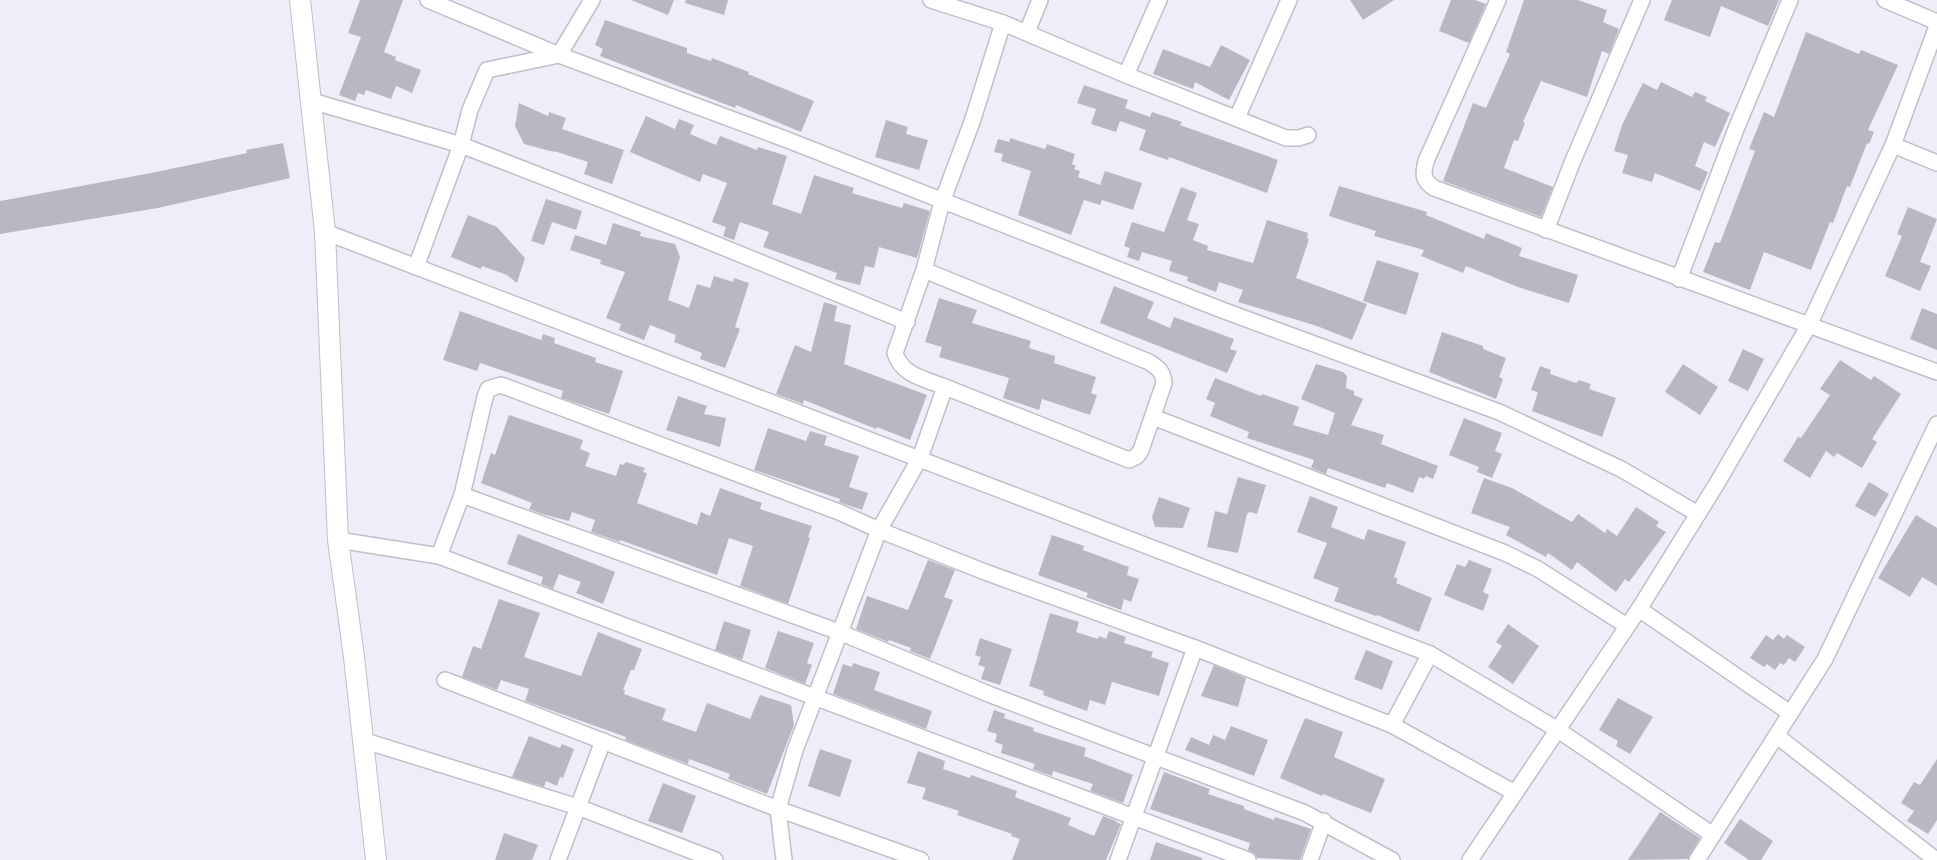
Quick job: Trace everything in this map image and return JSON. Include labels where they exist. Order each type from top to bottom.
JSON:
[{"type":"street","points":[[300,0],[325,232],[338,540],[376,860]]},
{"type":"street","points":[[428,0],[559,55],[785,138],[942,202],[1222,310],[1499,412],[1621,469],[1698,514]]},
{"type":"street","points":[[416,267],[461,145],[470,110],[487,70],[559,55],[592,0]]},
{"type":"street","points":[[931,0],[1003,22],[1126,75],[1286,138],[1299,138],[1308,135]]},
{"type":"street","points":[[1027,32],[1040,0]]},
{"type":"street","points":[[1126,75],[1160,0]]},
{"type":"street","points":[[1237,118],[1289,0]]},
{"type":"street","points":[[1498,0],[1426,161],[1423,178],[1434,188],[1937,372]]},
{"type":"street","points":[[1546,230],[1572,162],[1642,0]]},
{"type":"street","points":[[1679,279],[1736,129],[1790,0]]},
{"type":"street","points":[[1885,0],[1937,22]]},
{"type":"street","points":[[924,270],[1158,368],[1164,375],[1164,382],[1141,450],[1137,456],[1128,460],[910,374],[897,361],[895,353],[924,270],[942,202],[972,122],[1003,22]]},
{"type":"street","points":[[1470,860],[1638,609],[1698,514],[1809,325],[1893,145],[1937,26]]},
{"type":"street","points":[[312,101],[461,145],[688,233],[907,322]]},
{"type":"street","points":[[1893,145],[1937,164]]},
{"type":"street","points":[[325,232],[1430,654],[1558,730],[1713,835]]},
{"type":"street","points":[[439,556],[462,495],[485,397],[488,389],[501,385],[839,512],[985,572],[1195,648],[1392,725],[1515,793]]},
{"type":"street","points":[[784,860],[778,808],[795,750],[879,530],[920,458],[945,387]]},
{"type":"street","points":[[1153,417],[1505,553],[1538,569],[1627,626]]},
{"type":"street","points":[[1697,860],[1825,659],[1937,424]]},
{"type":"street","points":[[462,495],[839,632],[991,695],[1324,822],[1392,860]]},
{"type":"street","points":[[338,540],[439,556],[1248,860]]},
{"type":"street","points":[[1638,609],[1790,713]]},
{"type":"street","points":[[1118,860],[1195,648]]},
{"type":"street","points":[[1392,725],[1430,654]]},
{"type":"street","points":[[445,680],[778,808],[921,860]]},
{"type":"street","points":[[1777,736],[1936,860]]},
{"type":"street","points":[[362,740],[578,808],[715,860]]},
{"type":"street","points":[[558,860],[603,741]]},
{"type":"street","points":[[1310,860],[1324,822]]},
{"type":"building","points":[[360,0],[403,0],[384,52],[396,57],[395,60],[421,70],[412,93],[396,86],[391,99],[366,90],[364,95],[358,93],[355,101],[339,95],[361,37],[348,33]]},
{"type":"building","points":[[631,0],[674,0],[668,15]]},
{"type":"building","points":[[686,0],[728,0],[724,15],[685,3]]},
{"type":"building","points":[[1350,0],[1394,0],[1363,20]]},
{"type":"building","points":[[1451,0],[1475,0],[1486,4],[1469,43],[1439,31]]},
{"type":"building","points":[[1524,0],[1578,0],[1607,10],[1603,22],[1619,29],[1609,54],[1602,51],[1587,97],[1541,81],[1523,122],[1525,123],[1518,141],[1514,140],[1504,168],[1553,187],[1541,217],[1443,181],[1473,103],[1486,108],[1510,54],[1506,52]]},
{"type":"building","points":[[1672,0],[1779,0],[1768,26],[1721,6],[1710,37],[1664,20]]},
{"type":"building","points":[[605,20],[687,48],[687,53],[711,61],[712,58],[749,72],[748,74],[814,101],[801,132],[736,105],[735,108],[600,56],[603,49],[595,45]]},
{"type":"building","points":[[1806,32],[1859,54],[1861,50],[1898,65],[1868,130],[1874,132],[1869,144],[1867,143],[1850,187],[1847,186],[1833,223],[1830,222],[1811,270],[1764,252],[1750,290],[1703,272],[1715,242],[1720,243],[1755,151],[1749,149],[1764,112],[1774,117]]},
{"type":"building","points":[[1221,45],[1250,60],[1229,100],[1195,82],[1193,89],[1153,74],[1163,49],[1210,67]]},
{"type":"building","points":[[1661,82],[1692,97],[1695,92],[1707,97],[1705,101],[1730,113],[1715,147],[1704,142],[1695,166],[1708,172],[1700,191],[1655,173],[1652,182],[1622,173],[1628,155],[1614,151],[1622,125],[1643,83],[1657,90]]},
{"type":"building","points":[[1084,85],[1128,100],[1125,108],[1150,117],[1152,112],[1182,122],[1180,125],[1278,160],[1267,193],[1169,157],[1168,160],[1139,150],[1146,130],[1120,121],[1116,132],[1091,124],[1096,109],[1077,103]]},
{"type":"building","points":[[519,103],[548,116],[549,112],[566,118],[562,129],[624,150],[612,184],[584,174],[588,162],[524,144],[515,126]]},
{"type":"building","points":[[646,116],[675,129],[679,119],[694,125],[690,134],[716,145],[720,136],[757,150],[758,147],[787,156],[772,204],[801,214],[814,175],[854,188],[852,193],[902,208],[904,203],[930,211],[917,258],[879,247],[874,268],[865,266],[860,285],[835,279],[837,273],[763,247],[769,232],[740,222],[734,240],[723,236],[726,227],[712,222],[727,183],[703,174],[700,182],[630,152]]},
{"type":"building","points":[[886,120],[908,127],[906,134],[928,140],[919,170],[875,157]]},
{"type":"building","points":[[1010,138],[1045,149],[1047,144],[1075,154],[1072,164],[1076,166],[1074,169],[1080,171],[1078,177],[1100,185],[1105,171],[1142,183],[1133,210],[1102,200],[1100,205],[1084,200],[1071,235],[1018,215],[1031,171],[1001,161],[1003,154],[994,152],[998,139],[1009,142]]},
{"type":"building","points":[[283,143],[290,178],[158,208],[0,234],[0,201],[151,173],[247,153],[246,150]]},
{"type":"building","points":[[1339,186],[1427,212],[1426,215],[1484,239],[1486,233],[1522,248],[1519,256],[1578,275],[1569,303],[1518,287],[1466,266],[1463,273],[1421,256],[1424,250],[1374,236],[1376,231],[1329,216]]},
{"type":"building","points":[[1181,187],[1197,193],[1187,220],[1199,224],[1193,240],[1208,246],[1207,250],[1253,263],[1267,220],[1308,233],[1307,238],[1309,239],[1296,278],[1367,304],[1352,340],[1317,326],[1238,302],[1243,290],[1219,282],[1216,292],[1187,281],[1188,277],[1169,271],[1172,261],[1142,252],[1139,261],[1127,257],[1130,248],[1124,246],[1132,222],[1164,232]]},
{"type":"building","points":[[546,199],[582,211],[576,230],[552,222],[544,245],[531,241]]},
{"type":"building","points":[[1908,207],[1937,219],[1920,262],[1931,266],[1920,291],[1885,276],[1902,236],[1897,234]]},
{"type":"building","points":[[468,215],[497,227],[525,258],[517,283],[507,275],[482,266],[481,269],[451,257]]},
{"type":"building","points":[[613,223],[641,232],[640,236],[675,244],[680,257],[668,300],[689,308],[697,284],[710,288],[714,276],[733,282],[734,278],[749,283],[735,327],[740,329],[725,368],[700,359],[702,353],[674,342],[676,335],[650,325],[644,340],[619,330],[621,324],[606,318],[625,272],[600,264],[601,260],[570,250],[575,235],[606,245]]},
{"type":"building","points":[[1377,260],[1419,273],[1406,315],[1363,301]]},
{"type":"building","points":[[1114,286],[1154,302],[1147,318],[1170,328],[1174,317],[1234,339],[1230,349],[1237,351],[1227,373],[1100,323]]},
{"type":"building","points":[[939,298],[977,310],[972,323],[1031,341],[1029,348],[1055,356],[1054,363],[1096,377],[1091,393],[1097,395],[1090,415],[1042,399],[1039,410],[1003,398],[1009,378],[939,357],[942,347],[925,342]]},
{"type":"building","points":[[824,302],[837,306],[834,321],[851,325],[844,364],[927,395],[910,440],[877,427],[876,429],[804,400],[803,404],[776,394],[795,345],[811,352]]},
{"type":"building","points":[[1922,308],[1937,314],[1937,350],[1910,339]]},
{"type":"building","points":[[460,311],[541,340],[543,334],[555,338],[554,343],[596,358],[595,362],[623,371],[609,414],[561,398],[563,391],[480,363],[477,371],[443,360]]},
{"type":"building","points":[[1442,332],[1483,346],[1483,349],[1506,358],[1499,377],[1503,379],[1496,399],[1429,372]]},
{"type":"building","points":[[1743,349],[1764,359],[1748,391],[1728,381]]},
{"type":"building","points":[[1840,360],[1871,380],[1874,376],[1901,394],[1872,439],[1877,442],[1862,468],[1837,453],[1834,457],[1826,451],[1810,478],[1783,461],[1798,437],[1801,438],[1830,395],[1820,389]]},
{"type":"building","points":[[1316,364],[1343,372],[1347,376],[1346,388],[1354,391],[1354,395],[1363,399],[1351,425],[1384,435],[1381,444],[1438,466],[1433,479],[1426,476],[1424,479],[1419,477],[1413,493],[1387,483],[1385,488],[1328,468],[1326,474],[1311,468],[1314,460],[1247,438],[1249,432],[1210,416],[1215,403],[1206,399],[1215,378],[1261,396],[1262,394],[1299,407],[1293,425],[1328,435],[1335,413],[1301,399]]},
{"type":"building","points":[[1683,364],[1718,387],[1700,415],[1665,392]]},
{"type":"building","points":[[1540,366],[1551,370],[1550,374],[1576,383],[1579,380],[1591,384],[1589,389],[1616,398],[1602,437],[1532,411],[1538,392],[1531,390]]},
{"type":"building","points":[[678,396],[707,406],[704,414],[726,418],[720,447],[666,430]]},
{"type":"building","points":[[509,415],[583,440],[580,449],[590,453],[585,466],[616,476],[620,464],[623,465],[626,462],[645,468],[643,472],[647,473],[637,503],[697,525],[701,512],[710,516],[720,488],[762,503],[760,509],[812,526],[808,537],[810,538],[788,604],[740,586],[753,546],[729,538],[717,575],[620,540],[620,542],[591,532],[595,520],[572,512],[569,521],[542,514],[529,509],[532,503],[481,483],[491,453],[495,455]]},
{"type":"building","points":[[1464,418],[1502,433],[1495,451],[1502,454],[1492,478],[1477,472],[1479,467],[1449,455]]},
{"type":"building","points":[[768,428],[806,441],[810,431],[827,436],[824,445],[859,456],[849,487],[868,493],[862,510],[839,502],[840,499],[754,470]]},
{"type":"building","points":[[1238,477],[1266,485],[1257,514],[1250,512],[1247,514],[1238,553],[1207,547],[1215,511],[1227,514]]},
{"type":"building","points":[[1484,478],[1512,488],[1572,522],[1578,514],[1605,533],[1607,529],[1617,536],[1636,507],[1659,522],[1656,526],[1666,532],[1629,582],[1625,579],[1616,592],[1577,562],[1572,570],[1548,553],[1546,557],[1506,535],[1510,527],[1471,513]]},
{"type":"building","points":[[1869,482],[1889,494],[1875,517],[1855,506]]},
{"type":"building","points":[[1310,496],[1338,507],[1331,527],[1364,540],[1368,529],[1406,542],[1394,577],[1398,579],[1396,583],[1432,598],[1419,632],[1377,615],[1334,601],[1339,588],[1313,578],[1327,543],[1297,532]]},
{"type":"building","points":[[1159,497],[1190,508],[1183,528],[1155,527],[1152,517]]},
{"type":"building","points":[[1916,515],[1937,528],[1937,586],[1922,577],[1910,597],[1878,578]]},
{"type":"building","points":[[518,534],[615,572],[603,604],[576,593],[581,582],[559,574],[553,589],[541,584],[543,577],[507,564]]},
{"type":"building","points":[[1052,535],[1084,546],[1083,550],[1129,567],[1127,575],[1139,579],[1131,602],[1124,599],[1121,610],[1086,597],[1088,593],[1038,575]]},
{"type":"building","points":[[928,560],[955,570],[944,597],[953,600],[930,659],[910,651],[911,648],[889,640],[888,642],[856,629],[867,596],[908,610]]},
{"type":"building","points":[[1469,560],[1492,569],[1483,592],[1489,595],[1483,611],[1444,595],[1457,564],[1465,567]]},
{"type":"building","points":[[499,599],[540,613],[524,657],[581,676],[598,632],[642,649],[634,670],[631,670],[623,690],[625,690],[624,694],[666,709],[662,720],[696,732],[707,703],[750,719],[760,695],[791,705],[794,725],[767,794],[728,779],[730,774],[689,759],[688,764],[625,740],[626,737],[525,701],[529,689],[501,680],[497,690],[462,677],[473,646],[481,649]]},
{"type":"building","points":[[1050,613],[1079,622],[1076,632],[1098,639],[1099,636],[1106,639],[1109,631],[1126,637],[1124,643],[1153,652],[1151,657],[1169,663],[1159,696],[1112,682],[1105,705],[1090,700],[1087,711],[1043,695],[1044,691],[1029,686]]},
{"type":"building","points":[[724,621],[751,630],[742,660],[715,650]]},
{"type":"building","points":[[1508,624],[1539,646],[1513,684],[1488,667],[1502,646],[1496,642]]},
{"type":"building","points":[[778,631],[814,643],[807,663],[812,665],[805,684],[765,668]]},
{"type":"building","points":[[1778,634],[1784,639],[1787,635],[1805,647],[1795,662],[1789,658],[1784,665],[1780,663],[1775,670],[1767,664],[1764,667],[1750,658],[1766,635],[1773,640]]},
{"type":"building","points":[[980,638],[1012,649],[1000,685],[981,679],[985,667],[978,665],[981,657],[975,655]]},
{"type":"building","points":[[1366,650],[1393,661],[1382,690],[1354,679]]},
{"type":"building","points":[[853,663],[880,672],[874,690],[932,711],[926,729],[833,694],[843,664],[852,667]]},
{"type":"building","points":[[1214,665],[1246,678],[1238,707],[1201,696]]},
{"type":"building","points":[[1618,698],[1653,717],[1630,754],[1616,746],[1618,741],[1599,730]]},
{"type":"building","points":[[994,710],[1005,714],[1004,718],[1034,728],[1033,731],[1086,748],[1084,756],[1133,775],[1123,803],[1090,791],[1093,784],[1053,771],[1052,776],[1033,769],[1035,764],[1001,753],[1003,745],[995,742],[997,734],[987,731]]},
{"type":"building","points":[[1305,718],[1343,732],[1334,757],[1385,779],[1371,813],[1323,794],[1322,796],[1280,778]]},
{"type":"building","points":[[1231,726],[1268,740],[1254,776],[1185,750],[1191,737],[1209,745],[1213,735],[1225,740]]},
{"type":"building","points":[[529,736],[560,748],[562,744],[574,749],[563,778],[560,777],[557,786],[546,781],[544,787],[512,777]]},
{"type":"building","points":[[820,749],[852,760],[840,797],[808,786]]},
{"type":"building","points":[[918,751],[945,761],[943,769],[970,778],[971,775],[1017,791],[1015,797],[1071,818],[1068,825],[1094,836],[1103,816],[1116,821],[1121,824],[1106,860],[1012,860],[1020,839],[1011,836],[1012,834],[957,815],[959,811],[922,799],[926,788],[907,783]]},
{"type":"building","points":[[1937,759],[1937,820],[1928,834],[1907,821],[1914,811],[1901,803],[1914,782],[1920,785]]},
{"type":"building","points":[[1164,772],[1210,789],[1208,794],[1244,806],[1244,809],[1274,820],[1275,817],[1311,829],[1300,860],[1257,858],[1255,854],[1248,850],[1250,843],[1150,809]]},
{"type":"building","points":[[663,783],[696,796],[682,833],[648,821]]},
{"type":"building","points":[[1660,812],[1700,838],[1688,859],[1628,860]]},
{"type":"building","points":[[1740,819],[1773,841],[1761,860],[1749,860],[1724,843]]},
{"type":"building","points":[[504,833],[538,845],[532,860],[495,860]]},
{"type":"building","points":[[1156,842],[1202,858],[1202,860],[1150,860]]}]
